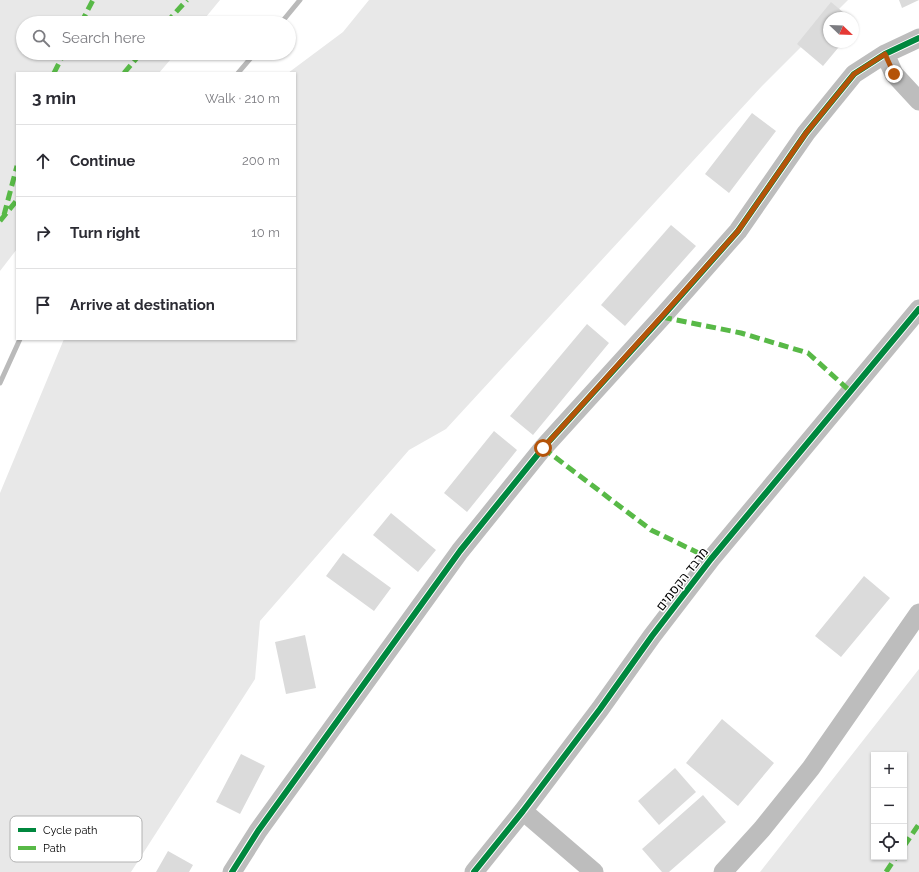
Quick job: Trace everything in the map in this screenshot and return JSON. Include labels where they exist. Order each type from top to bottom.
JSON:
[{"type":"street","points":[[232,872],[258,831],[460,551],[543,448],[738,231],[806,133],[854,74],[885,54],[919,38]]},
{"type":"street","points":[[885,54],[894,74],[919,101]]},
{"type":"street","name":"מרבד הקסמים","points":[[474,872],[523,811],[600,709],[652,636],[711,559],[919,309]]},
{"type":"street","points":[[723,872],[762,828],[811,768],[919,613]]},
{"type":"street","points":[[523,811],[594,872]]},
{"type":"shaded area","points":[[0,0],[220,0],[207,16],[16,16],[16,60],[170,60],[160,72],[16,72],[16,250],[0,271]]},
{"type":"shaded area","points":[[369,0],[848,0],[836,12],[823,12],[823,25],[762,86],[446,429],[409,450],[260,621],[255,679],[142,855],[142,816],[10,816],[10,862],[137,862],[131,872],[0,872],[0,493],[64,340],[296,340],[296,72],[289,72],[343,32]]},
{"type":"shaded area","points":[[919,669],[919,872],[760,872]]},
{"type":"building","points":[[899,0],[919,0],[902,8]]},
{"type":"building","points":[[831,2],[843,12],[823,12],[823,48],[838,48],[823,66],[797,44]]},
{"type":"building","points":[[752,113],[776,131],[729,193],[705,174]]},
{"type":"building","points":[[671,225],[696,246],[625,326],[601,305]]},
{"type":"building","points":[[587,324],[609,343],[533,435],[510,416]]},
{"type":"building","points":[[494,431],[517,450],[467,512],[444,493]]},
{"type":"building","points":[[391,513],[436,550],[418,572],[373,535]]},
{"type":"building","points":[[343,553],[391,588],[374,611],[326,576]]},
{"type":"building","points":[[864,576],[890,598],[841,657],[815,636]]},
{"type":"building","points":[[305,635],[316,688],[286,694],[275,642]]},
{"type":"building","points":[[722,719],[774,763],[738,806],[686,763]]},
{"type":"building","points":[[241,754],[265,766],[240,814],[216,802]]},
{"type":"building","points":[[675,768],[696,792],[659,825],[638,801]]},
{"type":"building","points":[[703,795],[726,822],[669,872],[662,872],[642,849]]},
{"type":"building","points":[[168,851],[193,865],[189,872],[156,872]]},
{"type":"waterway","points":[[287,16],[300,0]]},
{"type":"waterway","points":[[239,72],[249,60]]},
{"type":"waterway","points":[[0,383],[20,340]]},
{"type":"marked path","points":[[85,16],[93,0]]},
{"type":"marked path","points":[[172,16],[187,0]]},
{"type":"marked path","points":[[54,72],[60,60]]},
{"type":"marked path","points":[[125,72],[135,60]]},
{"type":"marked path","points":[[4,215],[16,170]]},
{"type":"marked path","points":[[0,221],[16,201]]},
{"type":"marked path","points":[[662,317],[741,333],[808,353],[851,392]]},
{"type":"marked path","points":[[543,448],[651,530],[711,559]]},
{"type":"marked path","points":[[907,842],[919,824]]},
{"type":"marked path","points":[[886,872],[894,860]]},
{"type":"cycle path","points":[[232,872],[258,831],[460,551],[543,448],[738,231],[806,133],[854,74],[885,54],[919,38]]},
{"type":"cycle path","points":[[474,872],[523,811],[600,709],[652,636],[711,559],[919,309]]},
{"type":"route","points":[[543,448],[738,231],[806,133],[854,74],[885,54],[894,74]]}]
